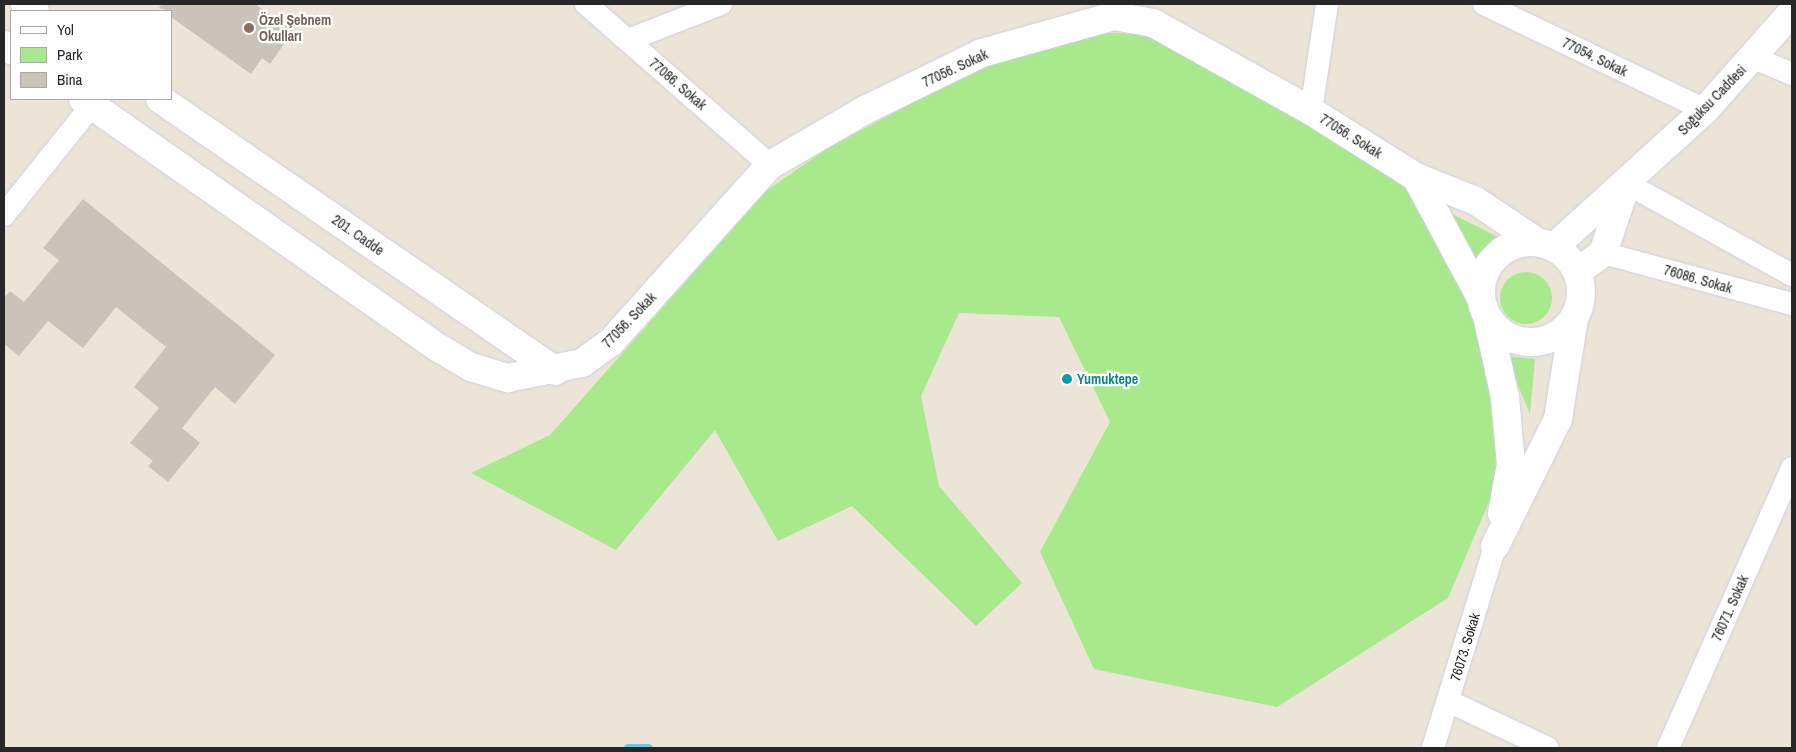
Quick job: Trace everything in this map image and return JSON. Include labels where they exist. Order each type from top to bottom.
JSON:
[{"type":"street","name":"77086. Sokak","points":[[586,4],[770,165]]},
{"type":"street","points":[[628,40],[722,4]]},
{"type":"street","points":[[1311,111],[1327,4]]},
{"type":"street","name":"77054. Sokak","points":[[1484,4],[1705,110]]},
{"type":"street","name":"77056. Sokak","points":[[88,102],[439,348],[471,366],[508,378],[556,371],[582,363],[612,342],[770,165],[865,110],[982,54],[1111,10],[1153,23],[1311,111],[1416,177],[1476,201],[1545,245]]},
{"type":"street","name":"Soğuksu Caddesi","points":[[1545,245],[1626,183],[1705,110],[1792,12]]},
{"type":"street","points":[[1752,57],[1792,74]]},
{"type":"street","name":"201. Cadde","points":[[161,100],[556,371]]},
{"type":"street","points":[[4,215],[88,102]]},
{"type":"street","points":[[1416,177],[1484,307],[1499,331],[1516,340],[1535,342],[1550,338],[1574,318]]},
{"type":"street","points":[[1577,272],[1603,253],[1626,183],[1792,275]]},
{"type":"street","points":[[1545,245],[1577,272],[1581,287],[1574,318],[1558,419],[1495,546],[1511,464],[1505,398],[1484,307],[1482,279],[1491,262],[1512,246],[1545,245]]},
{"type":"street","name":"76086. Sokak","points":[[1603,253],[1792,304]]},
{"type":"street","name":"76071. Sokak","points":[[1668,748],[1792,468]]},
{"type":"street","name":"76073. Sokak","points":[[1433,748],[1495,546]]},
{"type":"street","points":[[1448,701],[1548,748]]},
{"type":"green space","name":"Yumuktepe","points":[[1109,33],[1139,34],[1160,41],[1384,168],[1416,199],[1444,239],[1483,330],[1498,481],[1448,598],[1277,707],[1094,669],[1040,552],[1110,422],[1059,317],[959,313],[921,396],[939,486],[1022,583],[976,626],[852,506],[778,541],[715,430],[616,550],[471,473],[550,435],[766,191],[828,148],[989,62]]},
{"type":"green space","points":[[1450,213],[1500,238],[1475,264]]},
{"type":"green space","points":[[1521,272],[1531,272],[1545,279],[1552,293],[1552,303],[1545,317],[1531,324],[1521,324],[1511,320],[1504,313],[1500,303],[1500,293],[1504,283],[1511,276]]},
{"type":"green space","points":[[1506,356],[1535,359],[1530,414]]},
{"type":"building","points":[[162,4],[255,4],[293,31],[270,64],[262,58],[251,74],[172,18],[172,10],[159,8]]},
{"type":"building","points":[[83,199],[275,355],[235,404],[215,387],[182,428],[200,443],[168,482],[148,466],[153,461],[130,443],[159,408],[134,387],[166,347],[116,307],[83,348],[48,321],[19,356],[4,344],[4,298],[10,291],[24,302],[59,260],[43,248]]},
{"type":"waterway","points":[[628,748],[648,748]]},
{"type":"place","name":"Özel Şebnem Okulları","points":[[249,28]]},
{"type":"place","name":"Yumuktepe","points":[[1067,379]]}]
